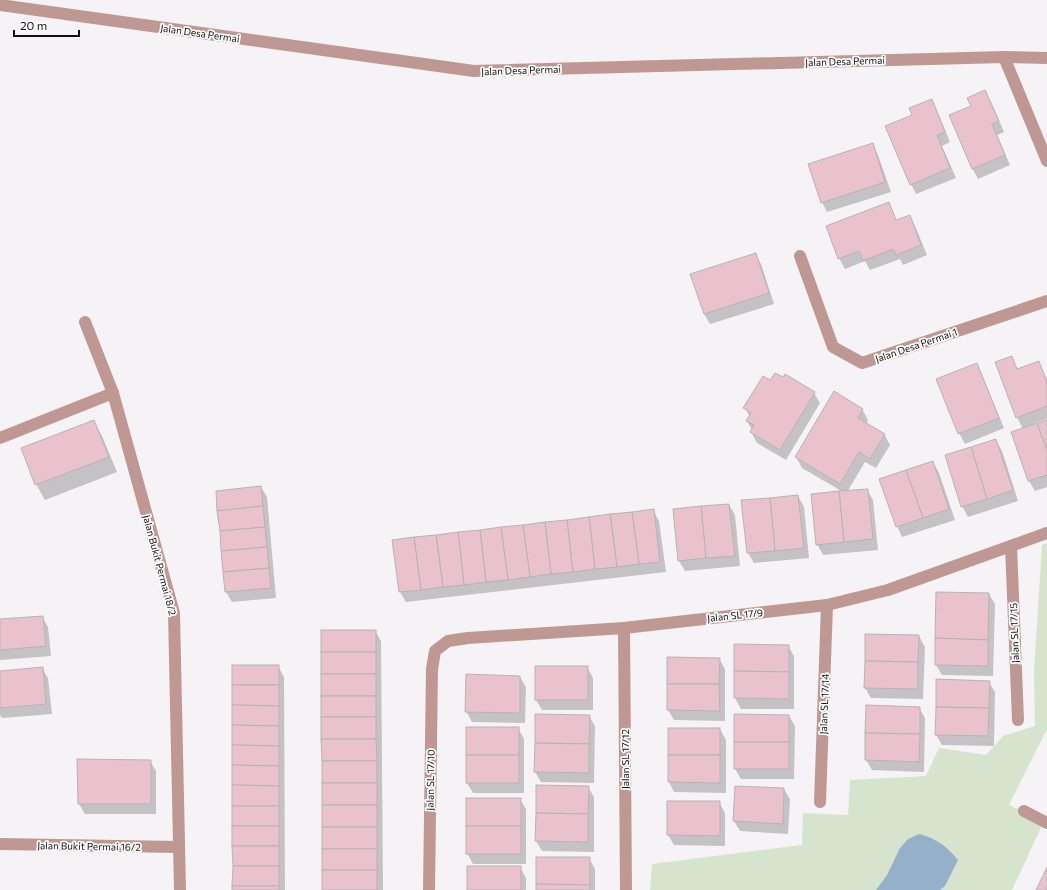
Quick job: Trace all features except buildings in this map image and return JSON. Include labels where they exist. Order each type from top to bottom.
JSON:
[{"type":"street","name":"Jalan Desa Permai","points":[[0,5],[474,71],[1004,57],[1047,58]]},
{"type":"street","points":[[1004,57],[1047,162]]},
{"type":"street","name":"Jalan Desa Permai 1","points":[[800,256],[833,347],[862,363],[1047,301]]},
{"type":"street","name":"Jalan Bukit Permai 18/2","points":[[85,322],[113,393],[174,613],[180,890]]},
{"type":"street","points":[[0,438],[113,393]]},
{"type":"street","name":"Jalan SL 17/9","points":[[432,669],[435,651],[448,641],[624,628],[827,605],[888,590],[1047,533]]},
{"type":"street","name":"Jalan SL 17/15","points":[[1011,546],[1018,720]]},
{"type":"street","name":"Jalan SL 17/14","points":[[820,802],[827,605]]},
{"type":"street","name":"Jalan SL 17/12","points":[[624,628],[626,890]]},
{"type":"street","name":"Jalan SL 17/10","points":[[429,890],[432,669]]},
{"type":"street","points":[[1024,811],[1047,823]]},
{"type":"street","name":"Jalan Bukit Permai 16/2","points":[[0,844],[178,847]]},
{"type":"green space","points":[[1047,543],[1047,729],[1009,805],[1044,821],[1012,890],[650,890],[652,864],[802,845],[803,813],[848,815],[850,780],[926,776],[939,748],[986,755],[1003,736],[1035,726],[1034,671],[1042,545]]},
{"type":"water","points":[[919,834],[931,838],[941,844],[958,860],[945,886],[940,890],[876,890],[887,875],[900,848],[908,839]]}]
